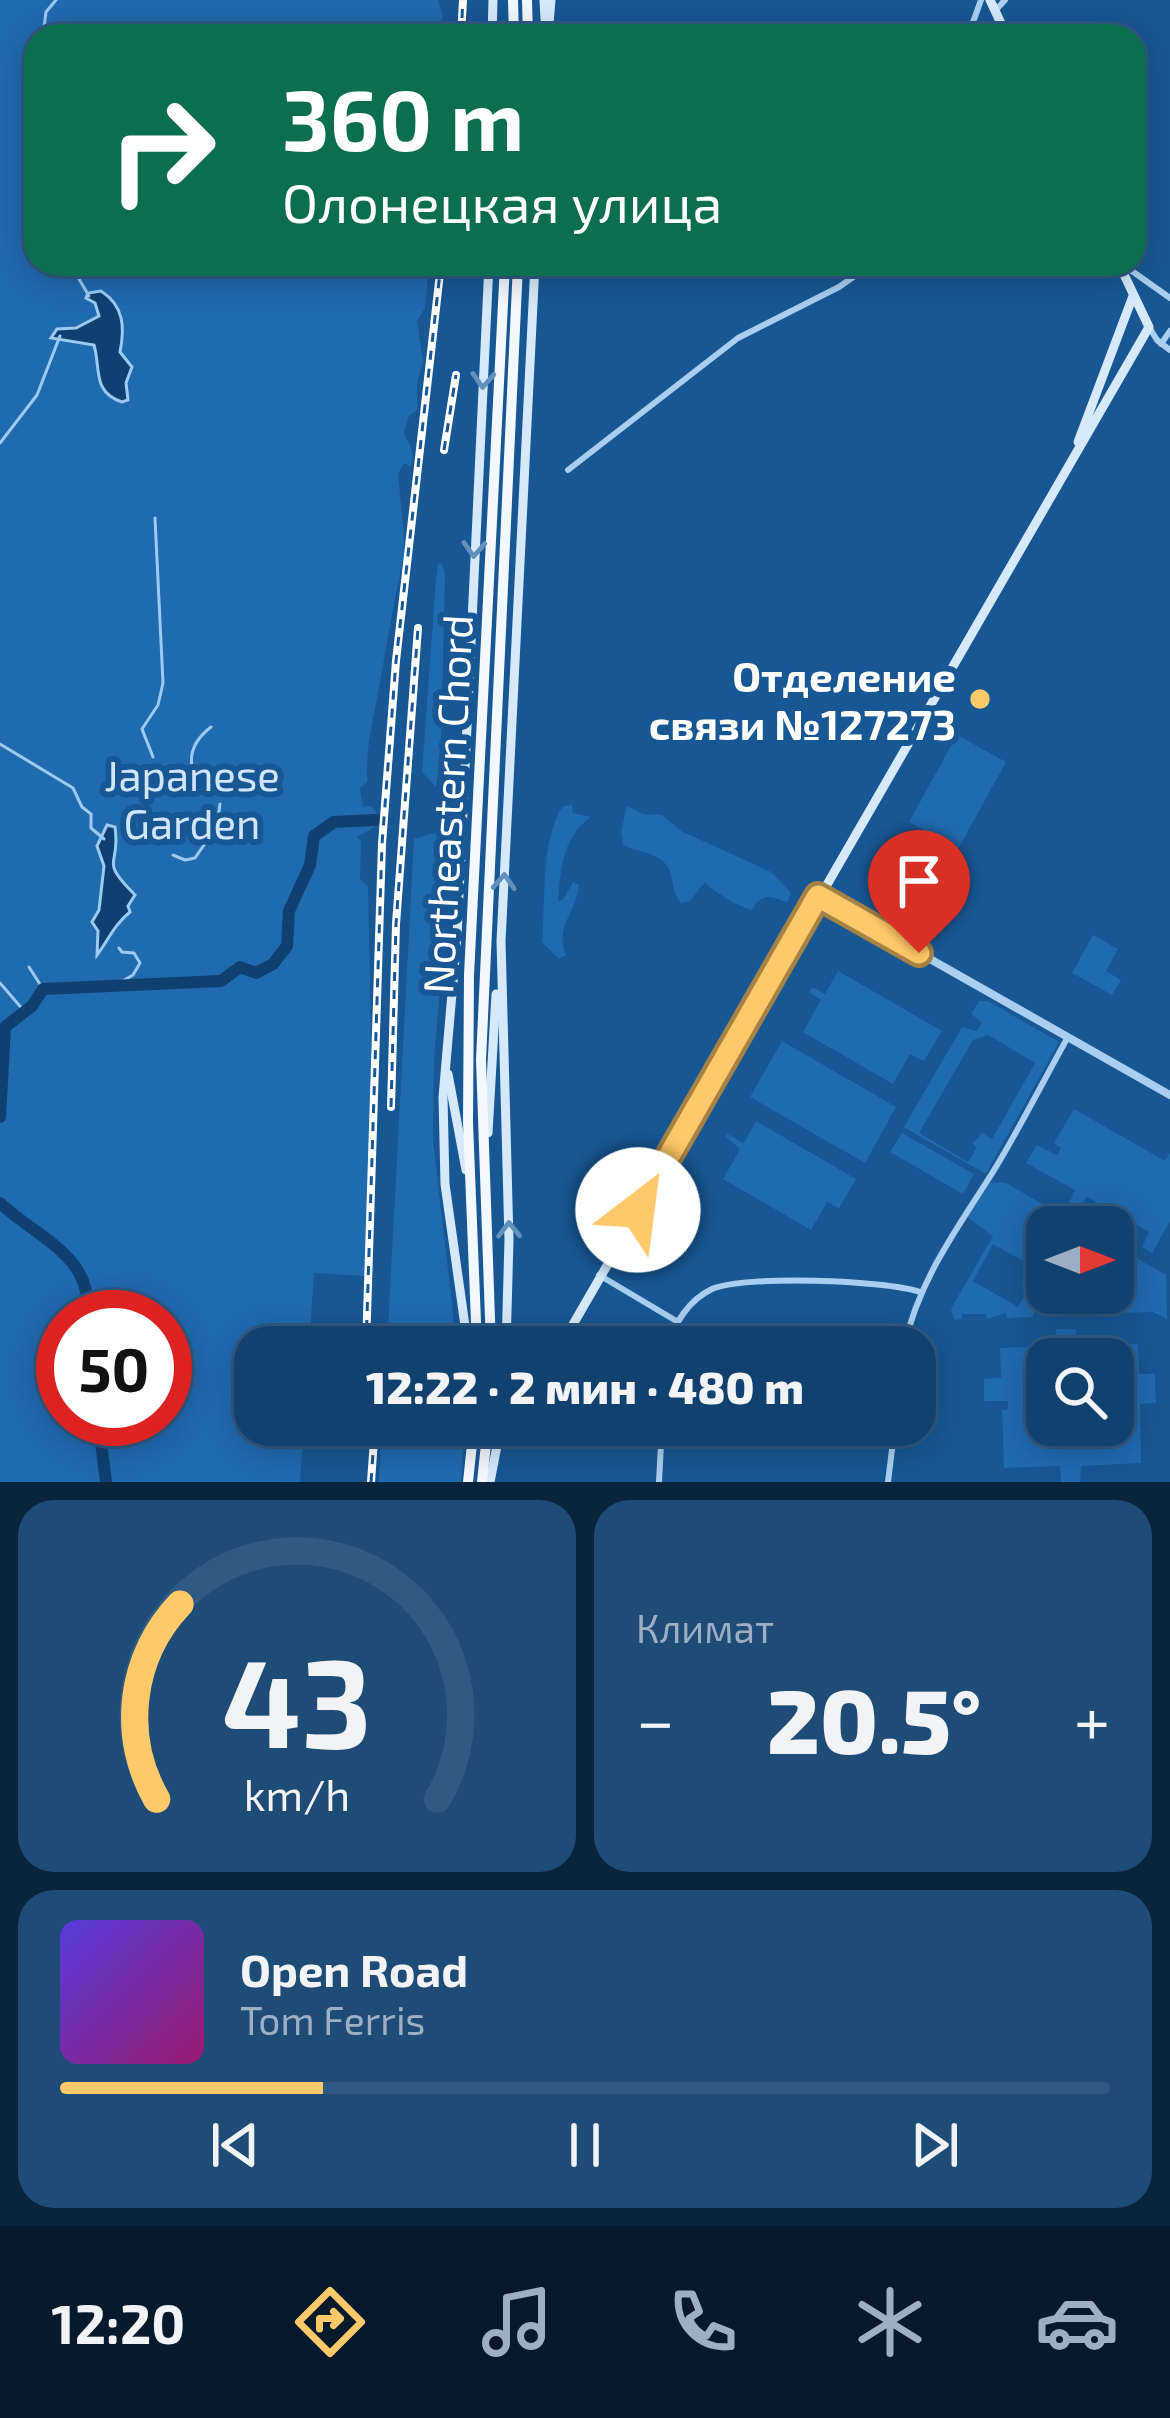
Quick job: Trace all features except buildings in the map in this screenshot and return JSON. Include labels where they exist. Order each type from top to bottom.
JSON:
[{"type":"main road","points":[[469,1326],[445,1184],[442,1097],[457,936],[488,276]]},
{"type":"main road","name":"Northeastern Chord","points":[[489,1326],[480,1222],[472,1198],[467,1060],[504,276]]},
{"type":"main road","name":"Northeastern Chord","points":[[473,1326],[484,1180],[481,1060],[517,276]]},
{"type":"main road","points":[[484,1180],[501,940],[533,276]]},
{"type":"main road","points":[[571,1326],[1149,327],[1125,276]]},
{"type":"main road","points":[[1070,464],[1133,296]]},
{"type":"main road","points":[[501,940],[509,1240],[507,1326]]},
{"type":"main road","points":[[446,1033],[449,1080],[472,1198]]},
{"type":"main road","points":[[471,1482],[473,1446]]},
{"type":"main road","points":[[486,1482],[487,1446]]},
{"type":"main road","points":[[486,1482],[495,1446]]},
{"type":"street","points":[[993,5],[1005,0]]},
{"type":"street","points":[[568,470],[738,338],[855,276]]},
{"type":"street","points":[[1138,276],[1170,298]]},
{"type":"street","points":[[1149,327],[1170,350]]},
{"type":"street","points":[[1161,344],[1170,331]]},
{"type":"street","points":[[818,896],[1170,1095]]},
{"type":"street","points":[[910,1326],[920,1292],[1067,1037]]},
{"type":"street","points":[[599,1275],[678,1322]]},
{"type":"street","points":[[676,1326],[704,1294],[737,1283],[860,1283],[920,1292]]},
{"type":"street","points":[[659,1482],[661,1446]]},
{"type":"street","points":[[888,1482],[892,1446]]},
{"type":"green space","name":"Japanese Garden","points":[[0,0],[438,0],[443,17],[441,24],[24,24],[24,276],[428,276],[425,308],[417,321],[423,361],[417,410],[409,416],[404,432],[412,451],[411,467],[404,463],[398,474],[404,555],[371,730],[367,782],[360,788],[363,807],[376,811],[375,827],[357,837],[361,841],[360,879],[368,887],[373,1132],[366,1276],[314,1273],[310,1326],[234,1326],[234,1446],[303,1446],[300,1482],[0,1482]]},
{"type":"green space","points":[[442,563],[441,749],[436,787],[422,772],[436,579]]},
{"type":"green space","points":[[957,735],[1006,762],[958,849],[909,822]]},
{"type":"green space","points":[[572,804],[573,813],[591,817],[574,834],[562,866],[558,901],[573,882],[579,885],[564,927],[566,955],[559,959],[542,942],[545,872],[555,821],[562,807]]},
{"type":"green space","points":[[627,806],[643,814],[662,815],[681,831],[771,872],[791,893],[787,903],[768,897],[752,910],[705,882],[690,901],[681,903],[664,862],[623,845]]},
{"type":"green space","points":[[445,830],[445,932],[434,1059],[433,1140],[455,1326],[388,1326],[414,839]]},
{"type":"green space","points":[[1093,935],[1118,949],[1106,971],[1121,980],[1112,995],[1072,973]]},
{"type":"green space","points":[[838,971],[942,1031],[924,1061],[910,1054],[893,1084],[803,1032],[821,1000],[809,992],[812,987],[825,994]]},
{"type":"green space","points":[[979,1001],[988,1001],[1059,1042],[986,1174],[904,1127],[962,1027],[977,1031],[982,1022],[971,1014]],"holes":[[[988,1035],[1035,1063],[992,1139],[982,1133],[972,1144],[977,1147],[968,1162],[919,1133],[973,1040]]]},
{"type":"green space","points":[[782,1041],[896,1107],[865,1163],[750,1097]]},
{"type":"green space","points":[[1074,1109],[1165,1161],[1170,1153],[1170,1221],[1152,1253],[1142,1247],[1149,1232],[1134,1224],[1134,1206],[1103,1206],[1087,1197],[1081,1206],[1070,1206],[1075,1190],[1026,1163],[1037,1145],[1057,1155],[1061,1148],[1054,1143]]},
{"type":"green space","points":[[756,1121],[856,1179],[839,1208],[827,1202],[811,1230],[723,1179],[740,1149],[727,1134],[744,1143]]},
{"type":"green space","points":[[902,1133],[974,1174],[963,1194],[890,1152]]},
{"type":"green space","points":[[991,1182],[1006,1183],[1046,1206],[1026,1206],[1026,1263],[993,1244],[973,1281],[1018,1307],[1026,1293],[1026,1314],[1032,1317],[1007,1318],[1006,1313],[987,1319],[986,1314],[962,1314],[962,1319],[954,1320],[951,1309],[993,1236],[967,1217]]},
{"type":"green space","points":[[1134,1257],[1166,1275],[1167,1319],[1153,1312],[1134,1313]]},
{"type":"green space","points":[[1056,1329],[1076,1329],[1077,1338],[1056,1338]]},
{"type":"green space","points":[[1134,1344],[1138,1344],[1139,1374],[1155,1374],[1156,1403],[1140,1404],[1141,1463],[1081,1466],[1080,1482],[1061,1482],[1060,1466],[1004,1468],[1002,1410],[1008,1409],[1008,1401],[984,1401],[984,1379],[1001,1378],[1000,1348],[1026,1347],[1026,1446],[1134,1446]]},
{"type":"green space","points":[[381,1446],[463,1446],[461,1482],[379,1482]]},
{"type":"shaded area","points":[[101,291],[118,310],[120,352],[132,367],[126,383],[128,400],[122,402],[102,386],[94,345],[51,338],[57,329],[76,328],[99,316],[95,303],[86,298],[88,293]]},
{"type":"shaded area","points":[[107,825],[115,827],[114,868],[135,895],[128,906],[130,912],[97,955],[98,931],[92,922],[99,910],[104,866],[97,846]]},
{"type":"waterway","points":[[44,24],[46,12],[56,0]]},
{"type":"waterway","points":[[77,276],[89,296]]},
{"type":"waterway","points":[[0,443],[37,395],[60,336]]},
{"type":"waterway","points":[[153,757],[142,729],[158,705],[163,683],[155,518]]},
{"type":"waterway","points":[[192,766],[196,744],[211,727]]},
{"type":"waterway","points":[[0,744],[73,788],[91,814],[91,828],[104,839]]},
{"type":"waterway","points":[[173,855],[195,858],[217,826],[220,804]]},
{"type":"waterway","points":[[0,1117],[5,1027],[32,1006],[43,989],[221,981],[240,967],[256,973],[273,964],[287,946],[289,911],[310,865],[314,836],[334,822],[375,820]]},
{"type":"waterway","points":[[115,985],[133,975],[140,963],[134,953],[119,948]]},
{"type":"waterway","points":[[29,967],[43,989]]},
{"type":"waterway","points":[[0,983],[25,1012]]},
{"type":"waterway","points":[[0,1203],[73,1263],[85,1290]]},
{"type":"waterway","points":[[101,1446],[106,1482]]},
{"type":"railway","points":[[462,24],[463,0]]},
{"type":"railway","points":[[367,1326],[382,844],[396,661],[440,276]]},
{"type":"railway","points":[[444,450],[456,375]]},
{"type":"railway","points":[[391,1107],[396,924],[418,628]]},
{"type":"railway","points":[[371,1482],[374,1446]]},
{"type":"place","name":"Отделение связи №127273","points":[[980,699]]},
{"type":"route","points":[[638,1210],[818,896],[919,953]]}]
